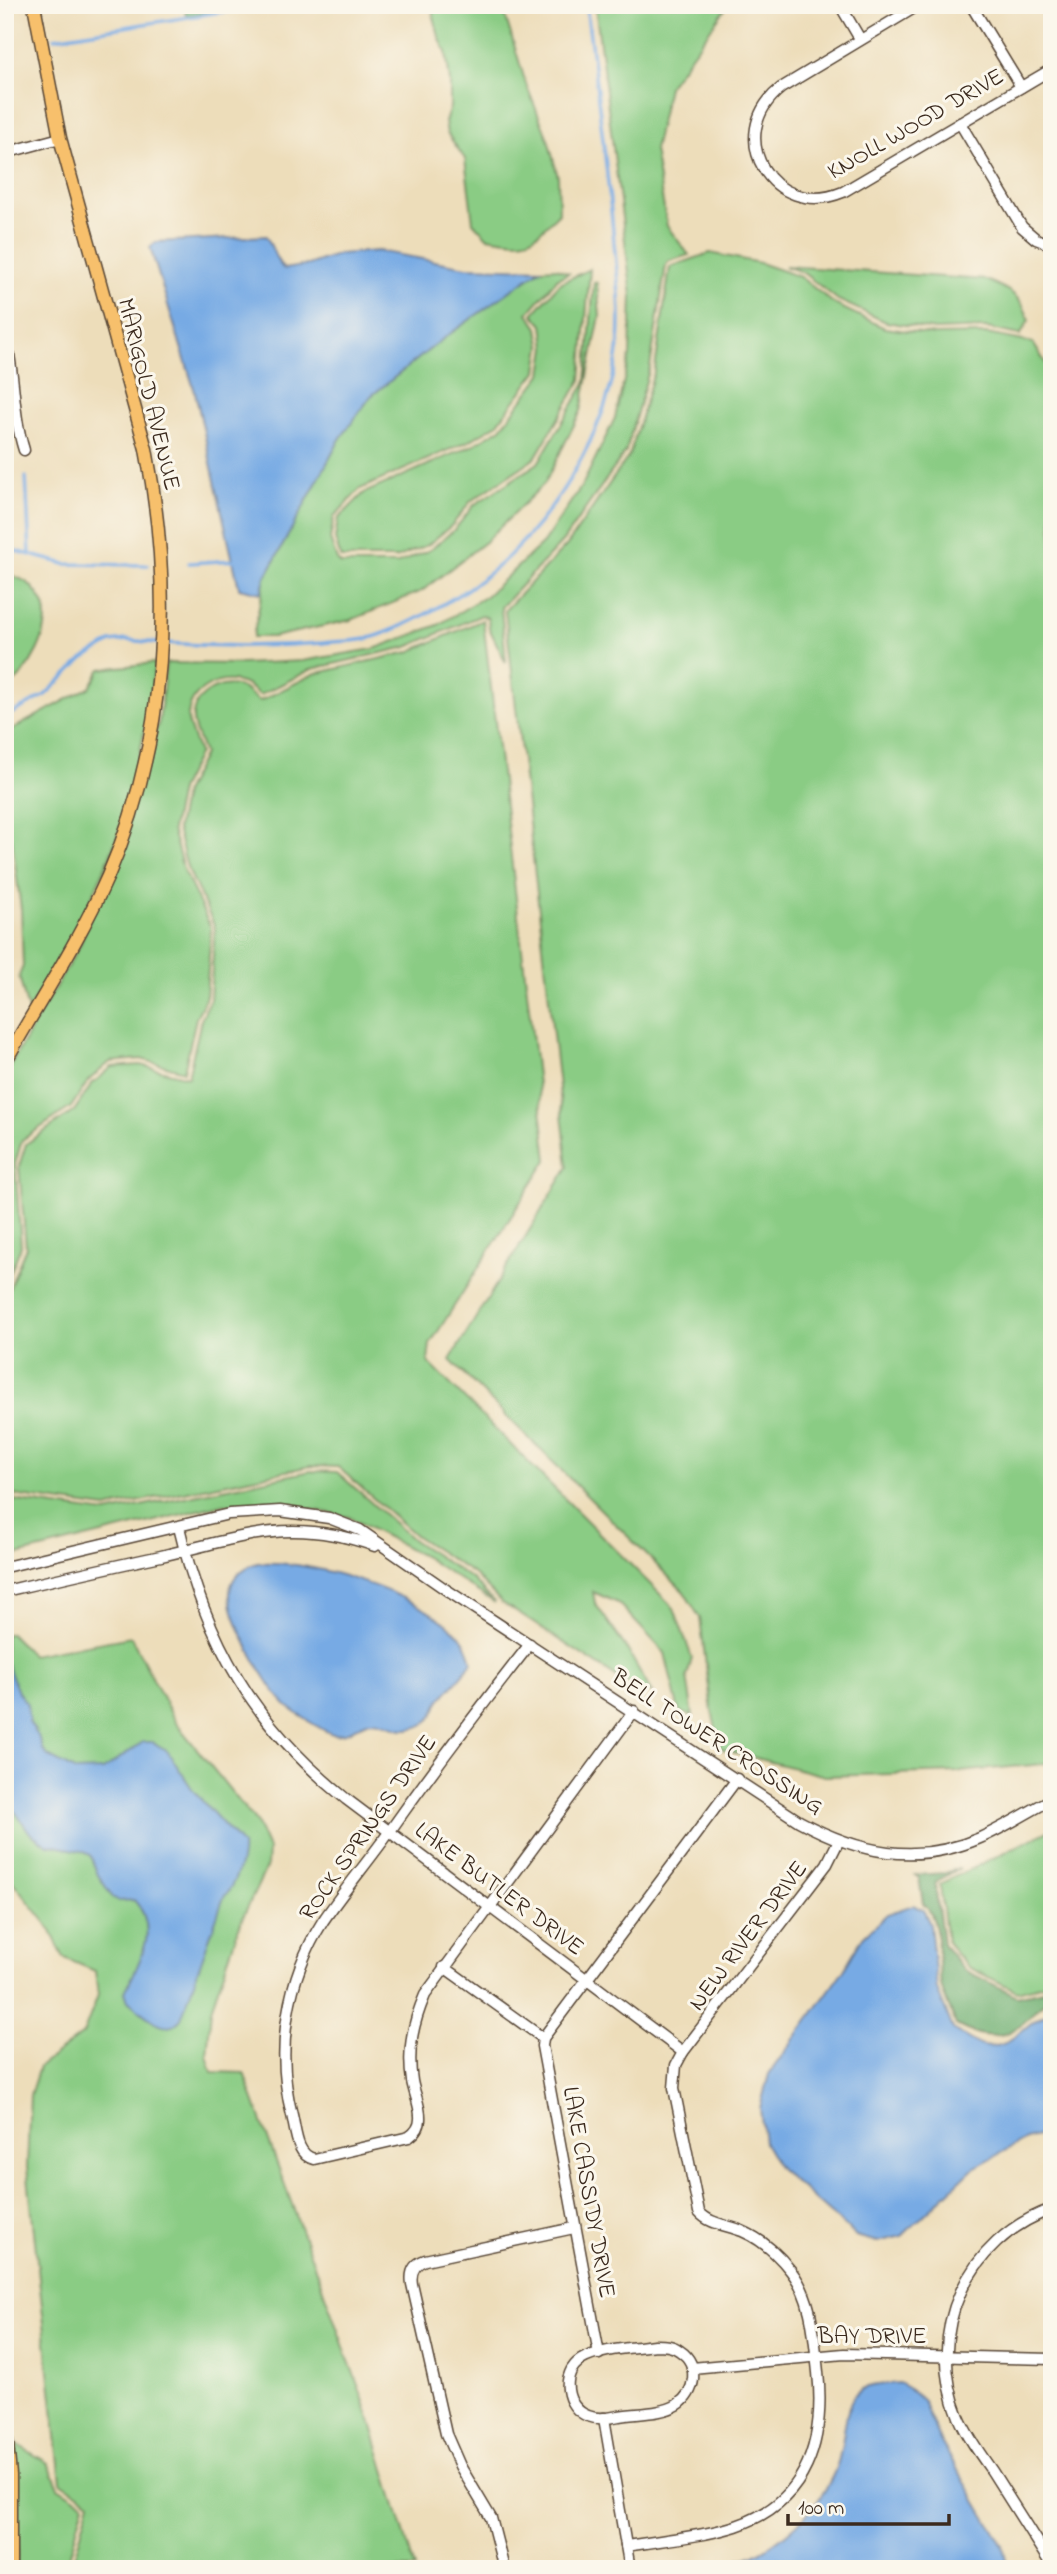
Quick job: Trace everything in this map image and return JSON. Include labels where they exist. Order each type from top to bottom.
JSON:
[{"type":"main road","name":"MARIGOLD AVENUE","points":[[5,1062],[75,942],[117,853],[144,766],[153,721],[163,630],[160,539],[146,449],[60,138],[34,5]]},
{"type":"main road","points":[[5,2421],[10,2475],[10,2569]]},
{"type":"street","points":[[840,5],[860,40]]},
{"type":"street","name":"KNOLL WOOD DRIVE","points":[[919,5],[781,88],[762,109],[755,127],[755,146],[766,173],[779,186],[806,198],[834,195],[1052,69]]},
{"type":"street","points":[[971,5],[1021,87]]},
{"type":"street","points":[[960,123],[1022,226],[1036,239],[1050,242]]},
{"type":"street","points":[[5,153],[60,138]]},
{"type":"street","points":[[5,334],[12,368],[14,410],[24,450]]},
{"type":"street","name":"BELL TOWER CROSSING","points":[[5,1567],[229,1514],[254,1511],[304,1513],[329,1518],[360,1530],[799,1821],[839,1840],[866,1849],[895,1853],[939,1851],[981,1838],[1052,1799]]},
{"type":"street","name":"LAKE BUTLER DRIVE","points":[[179,1527],[211,1628],[232,1670],[258,1710],[291,1750],[321,1780],[683,2052]]},
{"type":"street","name":"BELL TOWER CROSSING","points":[[5,1591],[256,1532],[306,1530],[344,1535],[387,1550]]},
{"type":"street","name":"ROCK SPRINGS DRIVE","points":[[530,1644],[428,1775],[322,1923],[305,1958],[292,1994],[285,2039],[286,2084],[300,2149],[304,2155],[314,2159],[409,2137],[415,2133],[421,2120],[410,2058],[412,2033],[425,1995],[634,1711]]},
{"type":"street","points":[[444,1967],[543,2038],[737,1779]]},
{"type":"street","name":"NEW RIVER DRIVE","points":[[683,2052],[827,1864],[839,1840]]},
{"type":"street","name":"LAKE CASSIDY DRIVE","points":[[543,2038],[542,2046],[574,2228],[599,2354]]},
{"type":"street","points":[[626,2546],[736,2526],[763,2512],[786,2494],[805,2468],[818,2430],[820,2404],[816,2355],[811,2318],[804,2295],[786,2265],[758,2239],[708,2220],[699,2212],[674,2088],[676,2066],[683,2052]]},
{"type":"street","points":[[1052,2209],[1012,2229],[986,2251],[971,2272],[955,2307],[949,2332],[948,2357],[950,2385],[959,2417],[1052,2566]]},
{"type":"street","points":[[503,2569],[491,2518],[460,2466],[446,2434],[414,2296],[412,2273],[417,2264],[425,2260],[574,2228]]},
{"type":"street","points":[[664,2345],[679,2349],[692,2368],[691,2389],[677,2404],[664,2409],[590,2418],[571,2402],[568,2389],[568,2378],[573,2367],[584,2359],[599,2354],[664,2345]]},
{"type":"street","name":"BAY DRIVE","points":[[692,2368],[816,2355],[1052,2359]]},
{"type":"street","points":[[604,2418],[630,2569]]},
{"type":"green space","points":[[184,5],[249,5],[186,16]]},
{"type":"green space","points":[[431,5],[506,5],[505,15],[526,84],[548,139],[558,177],[559,213],[541,231],[528,239],[512,241],[487,237],[473,222],[465,159],[447,133],[445,122],[450,107],[450,81],[446,52],[439,37]]},
{"type":"green space","points":[[595,5],[728,5],[668,87],[654,150],[667,226],[689,255],[669,261],[666,265],[650,367],[626,451],[563,541],[501,607],[506,663],[489,628],[488,618],[482,615],[407,647],[312,669],[260,695],[242,683],[224,681],[207,687],[194,699],[188,720],[199,753],[180,790],[172,830],[183,869],[211,928],[206,997],[196,1018],[184,1071],[141,1059],[110,1062],[89,1080],[71,1107],[22,1140],[15,1164],[21,1246],[5,1286],[5,1074],[80,945],[159,722],[166,663],[242,664],[302,661],[374,649],[438,625],[486,596],[543,543],[583,484],[615,418],[630,355],[632,296]]},
{"type":"green space","points":[[710,253],[760,263],[800,277],[836,305],[885,328],[935,335],[987,334],[1033,343],[1048,367],[1052,405],[1052,1759],[1043,1764],[959,1772],[825,1776],[721,1749],[712,1712],[700,1618],[684,1592],[450,1360],[568,1167],[505,610],[567,545],[630,454],[655,369],[670,267]]},
{"type":"green space","points":[[785,266],[986,280],[1014,294],[1029,320],[1020,335],[987,328],[935,330],[886,322],[838,300],[802,272]]},
{"type":"green space","points":[[556,268],[569,273],[558,278],[528,313],[538,328],[541,346],[537,371],[497,424],[469,441],[360,489],[334,517],[330,539],[341,564],[396,564],[430,550],[455,529],[474,505],[538,463],[586,382],[594,282],[597,283],[600,316],[581,411],[545,483],[486,541],[422,591],[351,620],[273,637],[253,637],[265,578],[340,439],[371,396],[444,338],[541,269]]},
{"type":"green space","points":[[590,269],[581,380],[535,458],[471,501],[452,525],[428,545],[396,558],[341,558],[335,539],[338,519],[364,493],[471,446],[501,428],[542,374],[546,347],[543,325],[533,314],[560,283]]},
{"type":"green space","points":[[5,573],[30,585],[42,601],[46,613],[42,638],[30,663],[14,683],[5,689]]},
{"type":"green space","points":[[483,620],[547,1160],[430,1344],[428,1362],[674,1608],[692,1658],[687,1677],[693,1716],[679,1712],[665,1653],[618,1603],[593,1592],[595,1603],[627,1649],[652,1693],[621,1680],[501,1602],[475,1575],[416,1536],[338,1467],[311,1466],[106,1508],[5,1494],[5,1299],[26,1247],[19,1166],[26,1144],[74,1111],[92,1084],[112,1067],[140,1065],[188,1077],[201,1020],[210,999],[215,927],[187,867],[177,829],[184,793],[204,754],[195,731],[194,709],[203,695],[218,687],[242,688],[260,701],[314,674],[409,652]]},
{"type":"green space","points":[[155,663],[137,768],[114,845],[87,906],[28,1011],[19,976],[23,966],[21,909],[12,840],[5,832],[5,733],[90,687],[101,669]]},
{"type":"green space","points":[[311,1471],[337,1472],[413,1540],[472,1579],[495,1603],[425,1557],[349,1517],[280,1503],[223,1504],[5,1558],[5,1499],[106,1513]]},
{"type":"green space","points":[[5,1634],[11,1634],[31,1655],[131,1637],[176,1723],[256,1822],[268,1849],[267,1866],[242,1919],[211,2009],[207,2055],[212,2072],[244,2073],[367,2410],[415,2569],[71,2569],[90,2501],[61,2482],[27,2167],[30,2095],[39,2067],[83,2034],[98,1995],[95,1971],[64,1958],[49,1927],[5,1872]]},
{"type":"green space","points":[[1052,1829],[1052,1982],[1017,1991],[968,1967],[947,1942],[940,1884]]},
{"type":"green space","points":[[960,1868],[935,1884],[943,1944],[964,1970],[1017,1996],[1052,1988],[1052,1994],[1020,2025],[999,2035],[987,2036],[956,2025],[942,1989],[934,1920],[923,1904],[919,1878],[915,1875],[945,1873]]},
{"type":"green space","points":[[13,2442],[48,2463],[59,2487],[84,2503],[66,2569],[16,2569],[17,2518]]},
{"type":"water","points":[[266,236],[284,269],[308,265],[339,254],[378,251],[467,267],[541,269],[444,338],[371,396],[340,439],[265,578],[261,593],[239,588],[195,392],[150,247],[156,242]]},
{"type":"water","points":[[257,1563],[306,1567],[388,1591],[436,1616],[454,1630],[466,1644],[472,1662],[441,1699],[430,1719],[421,1726],[403,1729],[372,1721],[344,1733],[328,1732],[296,1713],[279,1697],[242,1635],[231,1603],[231,1587],[239,1574]]},
{"type":"water","points":[[5,1659],[18,1692],[27,1704],[29,1721],[48,1756],[76,1771],[103,1770],[143,1742],[153,1742],[167,1751],[195,1793],[242,1845],[237,1872],[224,1897],[181,2019],[175,2024],[161,2025],[147,2017],[128,2001],[125,1992],[141,1957],[147,1934],[142,1911],[134,1900],[118,1901],[113,1898],[98,1875],[90,1855],[48,1845],[30,1833],[5,1797]]},
{"type":"water","points":[[913,1905],[923,1910],[930,1924],[937,1989],[953,2029],[979,2045],[993,2047],[1011,2039],[1043,2015],[1052,2012],[1052,2132],[1026,2139],[972,2169],[902,2236],[877,2242],[856,2236],[779,2168],[764,2143],[760,2108],[769,2074],[843,1971],[863,1937],[887,1914]]},
{"type":"water","points":[[899,2383],[923,2401],[938,2437],[1003,2546],[1008,2569],[662,2569],[744,2559],[781,2538],[811,2509],[831,2479],[839,2460],[848,2409],[856,2394],[871,2386]]},
{"type":"waterway","points":[[54,38],[266,5]]},
{"type":"waterway","points":[[164,643],[263,646],[370,638],[425,615],[463,592],[510,555],[549,510],[596,429],[615,371],[620,330],[611,212],[586,5]]},
{"type":"waterway","points":[[26,477],[30,554]]},
{"type":"waterway","points":[[5,548],[65,564],[148,565]]},
{"type":"waterway","points":[[189,563],[236,560]]},
{"type":"waterway","points":[[5,717],[44,696],[83,659],[111,642],[127,640],[157,643]]}]
